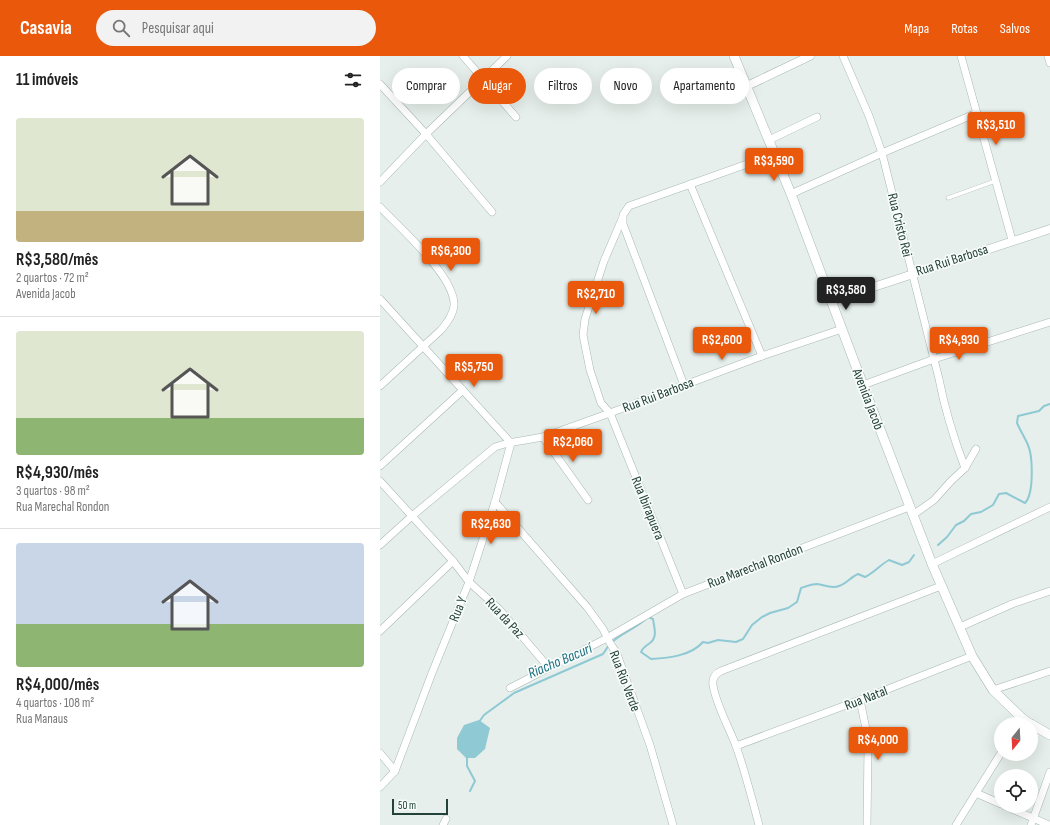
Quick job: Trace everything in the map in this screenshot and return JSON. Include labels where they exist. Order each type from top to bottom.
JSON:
[{"type":"main road","name":"Avenida Jacob","points":[[734,56],[739,68]]},
{"type":"main road","name":"Avenida Jacob","points":[[749,91],[775,154],[862,385],[941,586],[972,656],[993,690],[1020,717]]},
{"type":"main road","name":"Avenida Jacob","points":[[1038,729],[1050,735]]},
{"type":"street","points":[[463,56],[474,68]]},
{"type":"street","points":[[494,68],[507,56]]},
{"type":"street","points":[[749,85],[810,56]]},
{"type":"street","name":"Rua Cristo Rei","points":[[842,56],[869,116],[882,153],[949,420],[965,468]]},
{"type":"street","points":[[961,56],[1012,240]]},
{"type":"street","points":[[1048,56],[1050,63]]},
{"type":"street","points":[[380,84],[426,134],[492,212]]},
{"type":"street","points":[[380,182],[426,134],[468,93]]},
{"type":"street","points":[[505,104],[516,117]]},
{"type":"street","points":[[790,194],[882,153],[977,114]]},
{"type":"street","points":[[769,140],[817,117]]},
{"type":"street","points":[[762,356],[690,184],[775,154]]},
{"type":"street","name":"Rua Ibirapuera","points":[[683,594],[610,413],[600,403],[590,370],[583,336],[585,319],[604,261],[623,215],[629,206],[690,184]]},
{"type":"street","points":[[380,207],[436,266],[452,293],[454,305],[448,322],[441,330],[380,386]]},
{"type":"street","points":[[622,219],[684,385]]},
{"type":"street","name":"Rua Rui Barbosa","points":[[831,301],[1012,240],[1050,229]]},
{"type":"street","points":[[380,299],[511,442]]},
{"type":"street","points":[[862,385],[934,359],[1050,322]]},
{"type":"street","name":"Rua Rui Barbosa","points":[[380,545],[412,516],[492,449],[499,445],[543,437],[762,356],[842,329]]},
{"type":"street","points":[[380,466],[463,390]]},
{"type":"street","points":[[543,437],[588,500]]},
{"type":"street","name":"Rua Y","points":[[395,771],[432,673],[469,582],[496,502],[511,442]]},
{"type":"street","name":"Rua Marechal Rondon","points":[[510,688],[607,638],[683,594],[911,511],[934,500],[965,468],[976,449]]},
{"type":"street","name":"Rua da Paz","points":[[380,481],[454,561],[469,582],[499,609],[549,668]]},
{"type":"street","name":"Rua Rio Verde","points":[[496,502],[587,607],[603,629],[617,654],[650,745],[672,825]]},
{"type":"street","points":[[932,564],[1050,507]]},
{"type":"street","points":[[380,631],[454,561]]},
{"type":"street","points":[[759,825],[736,746],[716,697],[713,685],[715,676],[721,671],[941,586]]},
{"type":"street","points":[[960,627],[1012,604],[1050,591]]},
{"type":"street","name":"Rua Natal","points":[[736,746],[860,700],[972,656]]},
{"type":"street","points":[[993,690],[1050,671]]},
{"type":"street","points":[[860,700],[868,746],[867,825]]},
{"type":"street","points":[[380,753],[395,771],[380,787]]},
{"type":"street","points":[[956,825],[996,761]]},
{"type":"street","points":[[1032,822],[1050,772]]},
{"type":"street","points":[[976,792],[994,801]]},
{"type":"street","points":[[1017,813],[1032,822],[1049,825]]},
{"type":"lane","points":[[948,198],[995,182]]},
{"type":"water","points":[[479,720],[490,728],[485,749],[475,758],[466,758],[457,749],[457,738],[464,725]]},
{"type":"waterway","name":"Riacho Bacurí","points":[[938,545],[947,537],[956,525],[964,521],[971,514],[981,512],[993,505],[999,494],[1006,493],[1025,503],[1030,492],[1032,466],[1028,445],[1017,423],[1018,416],[1039,411],[1044,406],[1050,404]]},
{"type":"waterway","name":"Riacho Bacurí","points":[[612,642],[648,617],[653,619],[655,635],[652,641],[641,652],[651,659],[672,657],[686,653],[698,647],[703,642],[708,643],[718,640],[736,642],[743,639],[752,625],[762,617],[788,608],[797,602],[801,588],[815,584],[836,587],[844,584],[858,574],[865,577],[889,560],[902,565],[909,562],[914,555]]},
{"type":"waterway","name":"Riacho Bacurí","points":[[479,722],[484,715],[514,693],[603,654],[609,645]]},
{"type":"waterway","name":"Riacho Bacurí","points":[[467,757],[467,766],[475,781],[470,791]]}]
